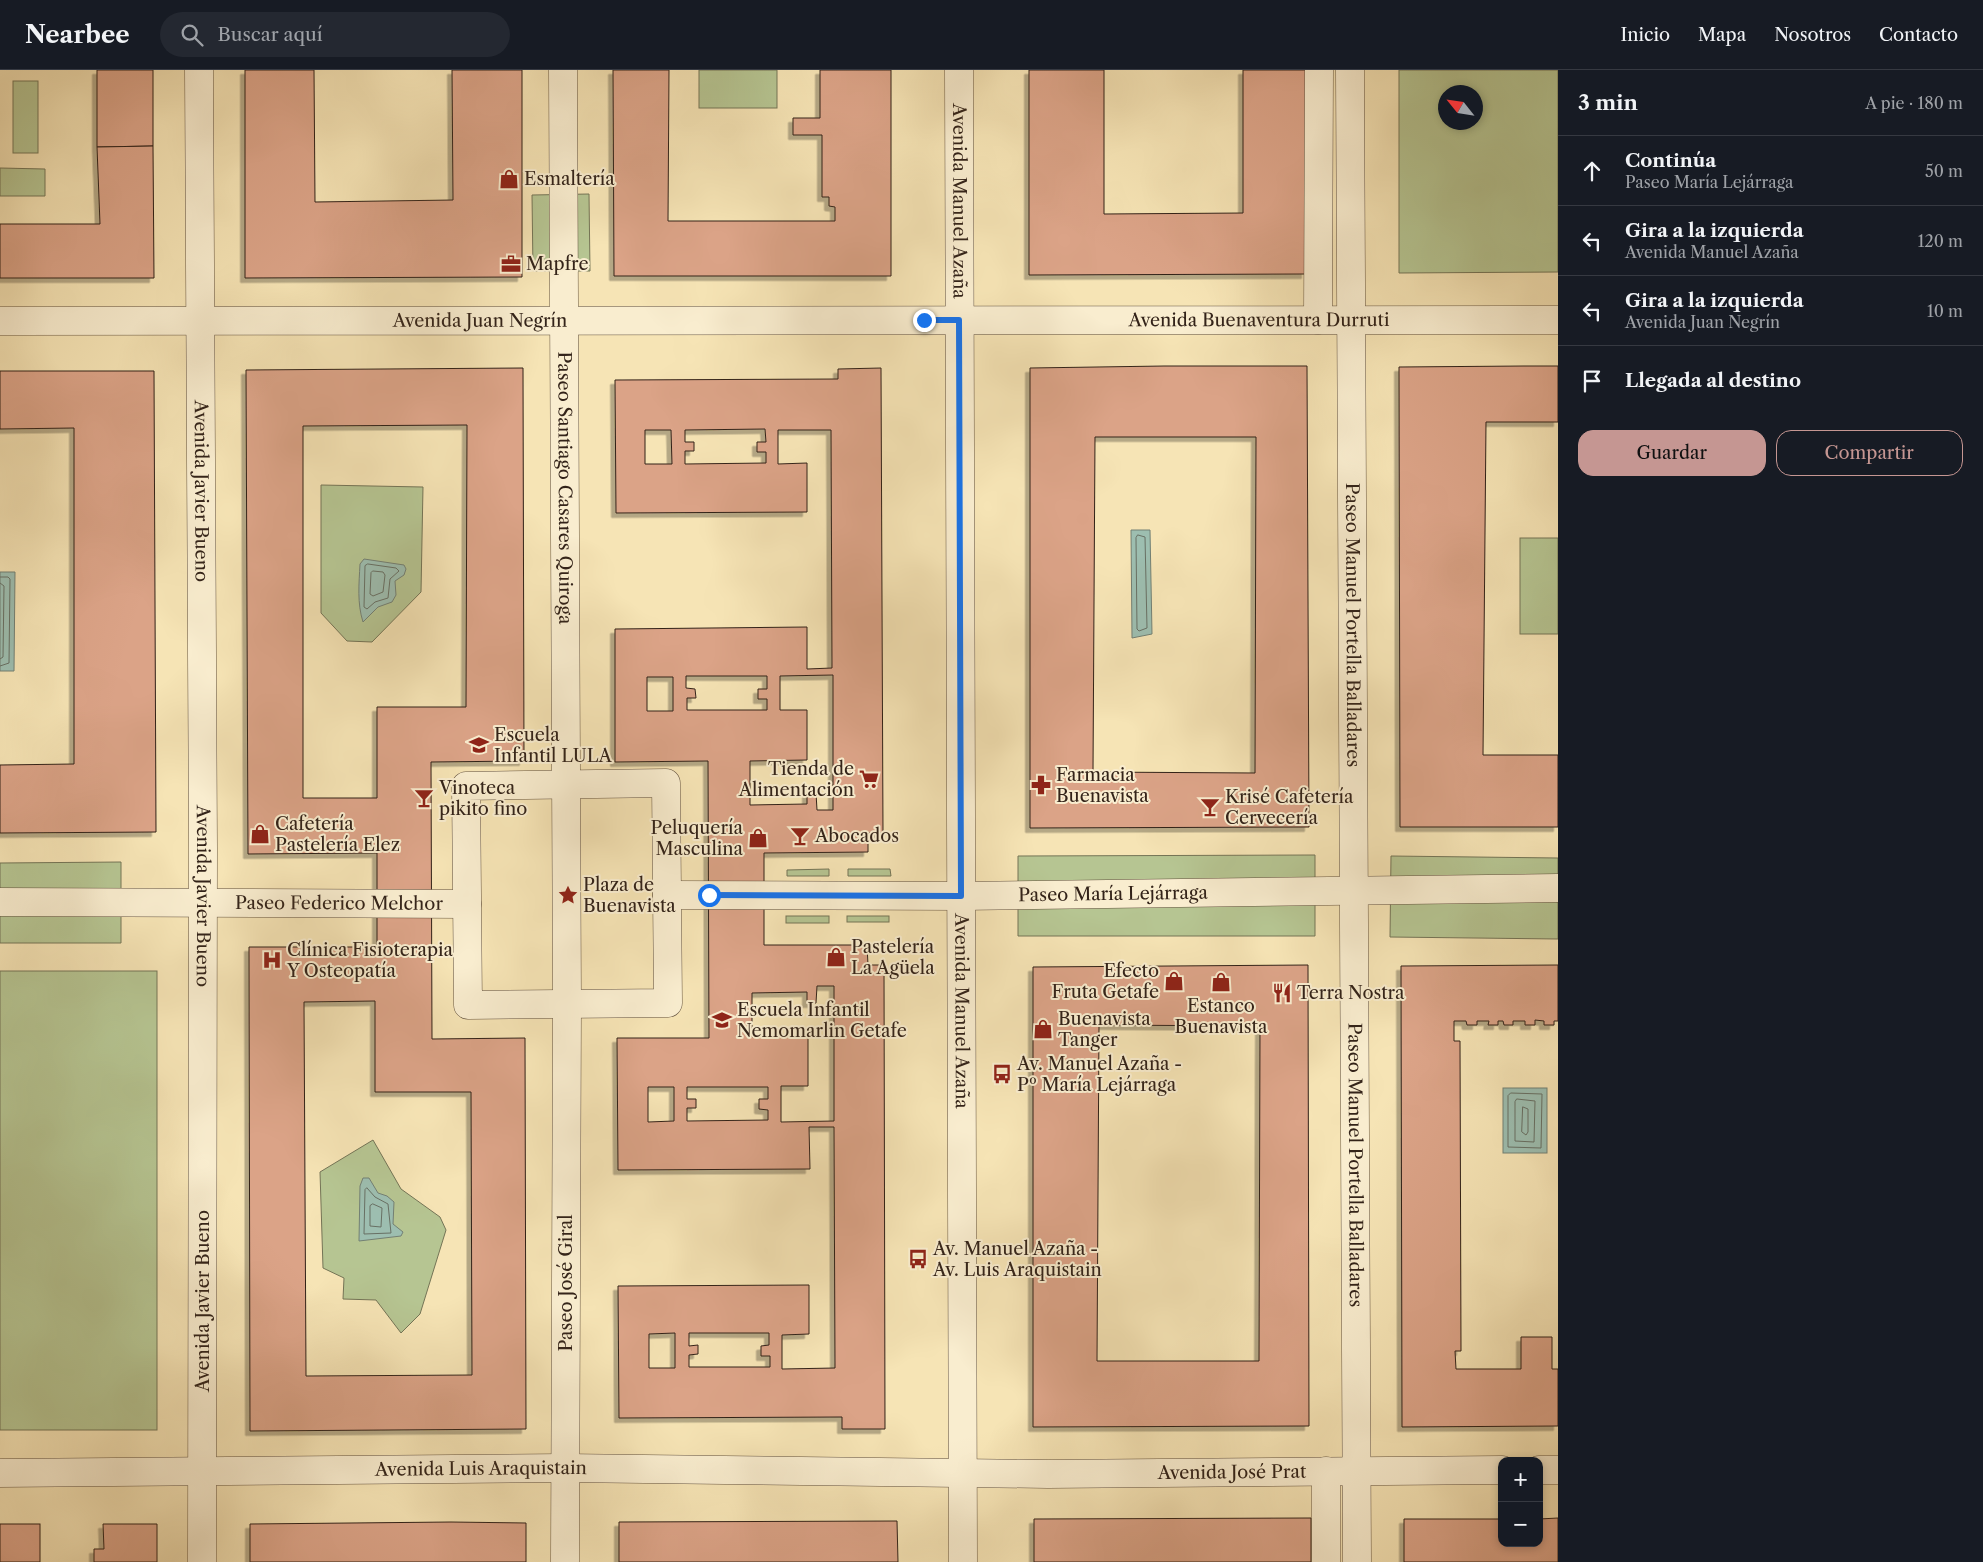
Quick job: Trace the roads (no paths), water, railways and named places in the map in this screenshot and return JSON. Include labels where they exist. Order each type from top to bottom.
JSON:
[{"type":"street","name":"Avenida Javier Bueno","points":[[199,70],[203,904],[202,1562]]},
{"type":"street","name":"Paseo Santiago Casares Quiroga","points":[[563,70],[567,1004]]},
{"type":"street","name":"Avenida Manuel Azaña","points":[[958,70],[963,1562]]},
{"type":"street","points":[[1318,320],[1319,70]]},
{"type":"street","name":"Paseo Manuel Portella Balladares","points":[[1350,70],[1357,1562]]},
{"type":"street","name":"Avenida Juan Negrín","points":[[0,322],[959,320]]},
{"type":"street","name":"Avenida Buenaventura Durruti","points":[[959,320],[1558,320]]},
{"type":"street","points":[[666,783],[668,1003],[468,1005],[466,786],[567,784],[666,783]]},
{"type":"street","name":"Paseo María Lejárraga","points":[[667,895],[961,896],[1558,888]]},
{"type":"street","name":"Paseo Federico Melchor","points":[[0,902],[467,904]]},
{"type":"street","name":"Paseo José Giral","points":[[565,1562],[567,1004]]},
{"type":"street","name":"Avenida Luis Araquistain","points":[[0,1473],[565,1468],[963,1473]]},
{"type":"street","name":"Avenida José Prat","points":[[963,1473],[1498,1470]]},
{"type":"street","points":[[1543,1470],[1558,1470]]},
{"type":"street","points":[[1326,1471],[1326,1562]]},
{"type":"water","points":[[1131,530],[1150,530],[1152,634],[1132,638]]},
{"type":"water","points":[[364,559],[404,565],[406,569],[404,575],[395,581],[396,595],[392,602],[378,607],[363,622],[359,601],[359,586],[360,564]]},
{"type":"water","points":[[0,572],[15,572],[14,671],[0,671]]},
{"type":"water","points":[[1503,1088],[1547,1088],[1547,1153],[1503,1153]]},
{"type":"water","points":[[363,1178],[369,1178],[378,1193],[387,1196],[394,1202],[393,1224],[403,1232],[401,1236],[359,1241],[360,1186]]},
{"type":"place","name":"Esmaltería","points":[[509,179]]},
{"type":"place","name":"Mapfre","points":[[511,264]]},
{"type":"place","name":"Escuela Infantil LULA","points":[[479,745]]},
{"type":"place","name":"Tienda de Alimentación","points":[[869,779]]},
{"type":"place","name":"Farmacia Buenavista","points":[[1041,785]]},
{"type":"place","name":"Vinoteca pikito fino","points":[[424,798]]},
{"type":"place","name":"Krisé Cafetería Cervecería","points":[[1210,807]]},
{"type":"place","name":"Cafetería Pastelería Elez","points":[[260,834]]},
{"type":"place","name":"Abocados","points":[[800,836]]},
{"type":"place","name":"Peluquería Masculina","points":[[758,838]]},
{"type":"place","name":"Plaza de Buenavista","points":[[568,895]]},
{"type":"place","name":"Pastelería La Agüela","points":[[836,957]]},
{"type":"place","name":"Clínica Fisioterapia Y Osteopatía","points":[[272,960]]},
{"type":"place","name":"Efecto Fruta Getafe","points":[[1174,981]]},
{"type":"place","name":"Estanco Buenavista","points":[[1221,982]]},
{"type":"place","name":"Terra Nostra","points":[[1282,993]]},
{"type":"place","name":"Escuela Infantil Nemomarlin Getafe","points":[[722,1020]]},
{"type":"place","name":"Buenavista Tanger","points":[[1043,1029]]},
{"type":"place","name":"Av. Manuel Azaña - Pº María Lejárraga","points":[[1002,1074]]},
{"type":"place","name":"Av. Manuel Azaña - Av. Luis Araquistain","points":[[918,1259]]}]
